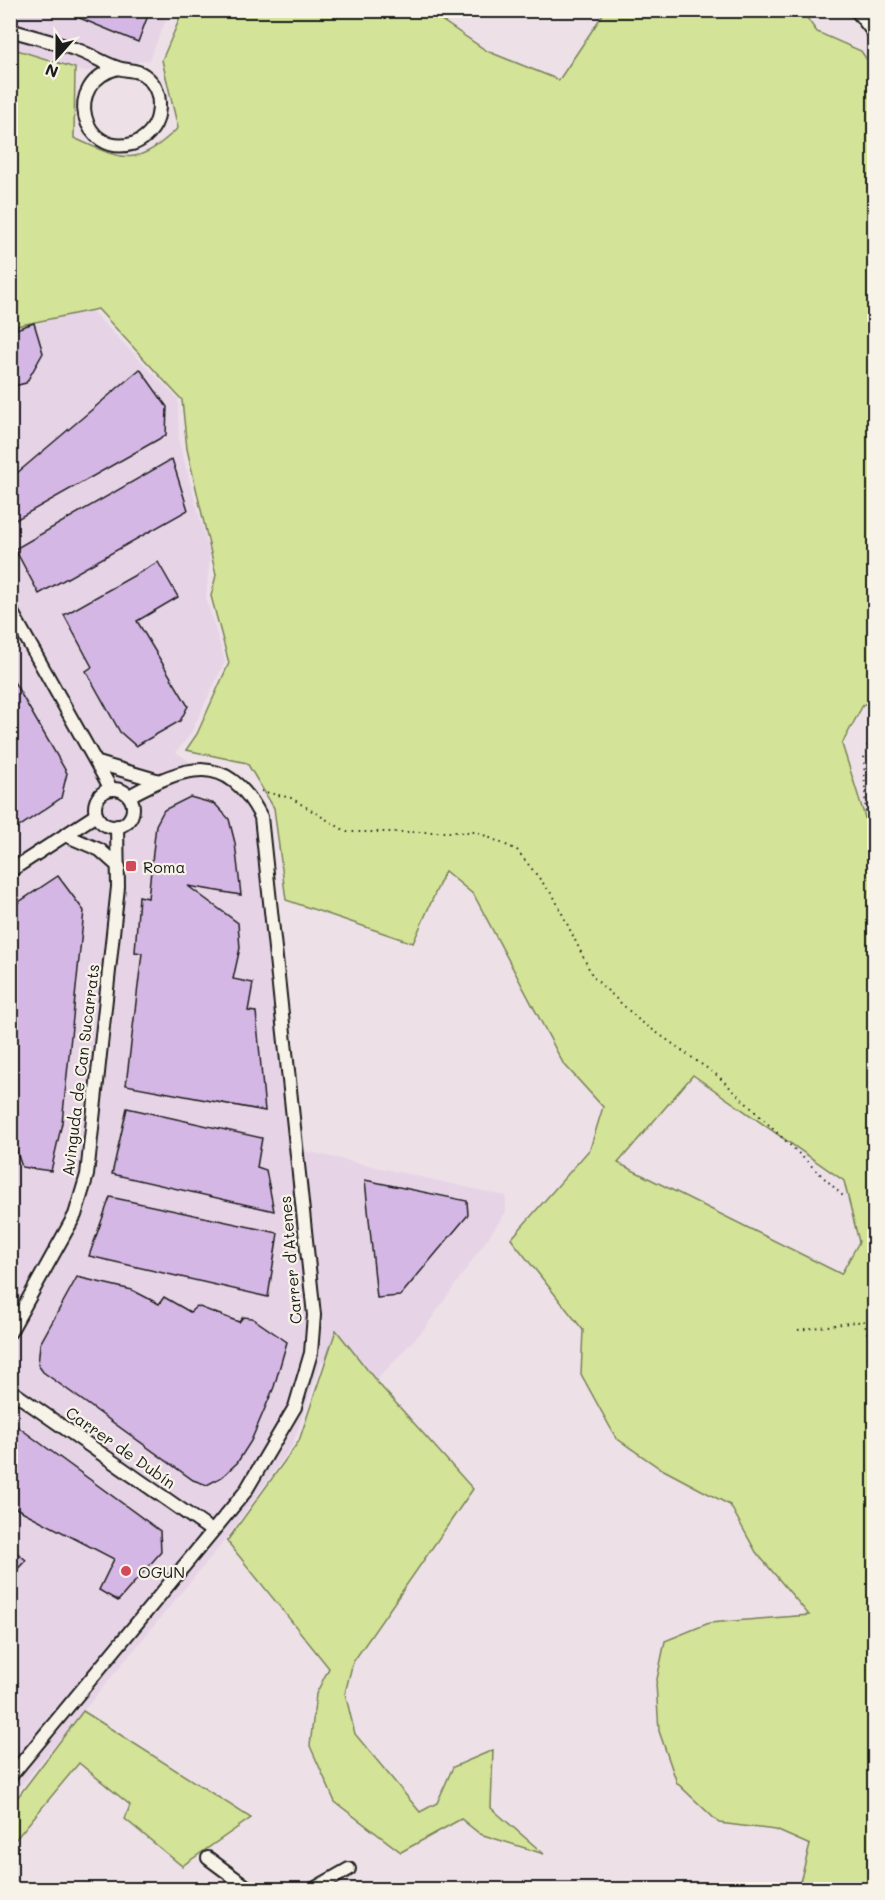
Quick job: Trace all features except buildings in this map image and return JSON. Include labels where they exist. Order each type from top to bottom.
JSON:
[{"type":"street","points":[[856,10],[874,33]]},
{"type":"street","points":[[10,30],[81,51],[118,68],[143,75],[153,84],[160,103],[157,122],[148,134],[128,145],[115,145],[97,136],[86,123],[83,111],[89,86],[98,76],[118,68]]},
{"type":"street","points":[[10,609],[111,789]]},
{"type":"street","points":[[98,763],[156,780]]},
{"type":"street","name":"Carrer d'Atenes","points":[[10,1777],[245,1492],[295,1407],[311,1353],[314,1315],[261,817],[252,798],[231,777],[201,769],[156,780],[129,796]]},
{"type":"street","points":[[111,789],[119,789],[129,796],[133,808],[132,815],[123,824],[105,825],[96,815],[97,798],[111,789]]},
{"type":"street","points":[[10,871],[96,815]]},
{"type":"street","name":"Avinguda de Can Sucarrats","points":[[10,1332],[75,1215],[87,1174],[119,867],[117,826]]},
{"type":"street","points":[[65,835],[100,850],[119,867]]},
{"type":"street","name":"Carrer de Dubín","points":[[10,1390],[212,1531]]},
{"type":"street","points":[[208,1858],[251,1890]]},
{"type":"street","points":[[312,1890],[349,1869]]},
{"type":"path","points":[[874,723],[864,758],[866,822],[874,841]]},
{"type":"path","points":[[252,798],[262,789],[291,798],[347,832],[477,832],[517,850],[554,897],[593,977],[639,1020],[718,1076],[843,1196]]},
{"type":"path","points":[[798,1330],[864,1321],[874,1358]]},
{"type":"shaded area","points":[[11,11],[170,11],[149,60],[83,72],[11,47]]},
{"type":"shaded area","points":[[90,309],[178,399],[179,442],[210,555],[206,598],[225,661],[190,735],[176,752],[201,769],[231,777],[261,817],[296,1149],[506,1196],[506,1212],[425,1328],[364,1394],[322,1361],[292,1446],[226,1539],[11,1798],[11,331]]},
{"type":"green space","points":[[183,11],[428,11],[487,51],[559,80],[605,11],[802,11],[817,32],[861,51],[874,70],[874,699],[863,705],[842,744],[874,846],[874,1889],[798,1889],[810,1845],[776,1830],[719,1823],[677,1783],[659,1731],[656,1684],[665,1641],[709,1623],[809,1615],[756,1552],[730,1505],[658,1467],[616,1438],[581,1374],[583,1330],[511,1239],[590,1149],[603,1107],[563,1063],[474,895],[445,871],[413,943],[286,900],[274,808],[247,763],[186,750],[197,734],[229,663],[211,596],[216,575],[187,449],[182,400],[98,309],[11,327],[11,48],[75,68],[74,138],[105,151],[128,157],[150,150],[178,128],[162,60]],"holes":[[[693,1075],[844,1181],[859,1242],[841,1274],[618,1163]]]},
{"type":"green space","points":[[336,1330],[377,1382],[473,1489],[353,1662],[345,1693],[355,1734],[420,1812],[437,1803],[453,1767],[493,1750],[491,1808],[544,1854],[480,1834],[461,1819],[401,1852],[335,1802],[310,1746],[316,1694],[329,1668],[227,1541],[299,1441]]},
{"type":"green space","points":[[83,1711],[251,1818],[182,1866],[125,1819],[130,1805],[79,1763],[11,1845],[11,1806]]},
{"type":"place","name":"Roma","points":[[131,866]]},
{"type":"place","name":"OGUN","points":[[126,1571]]}]
